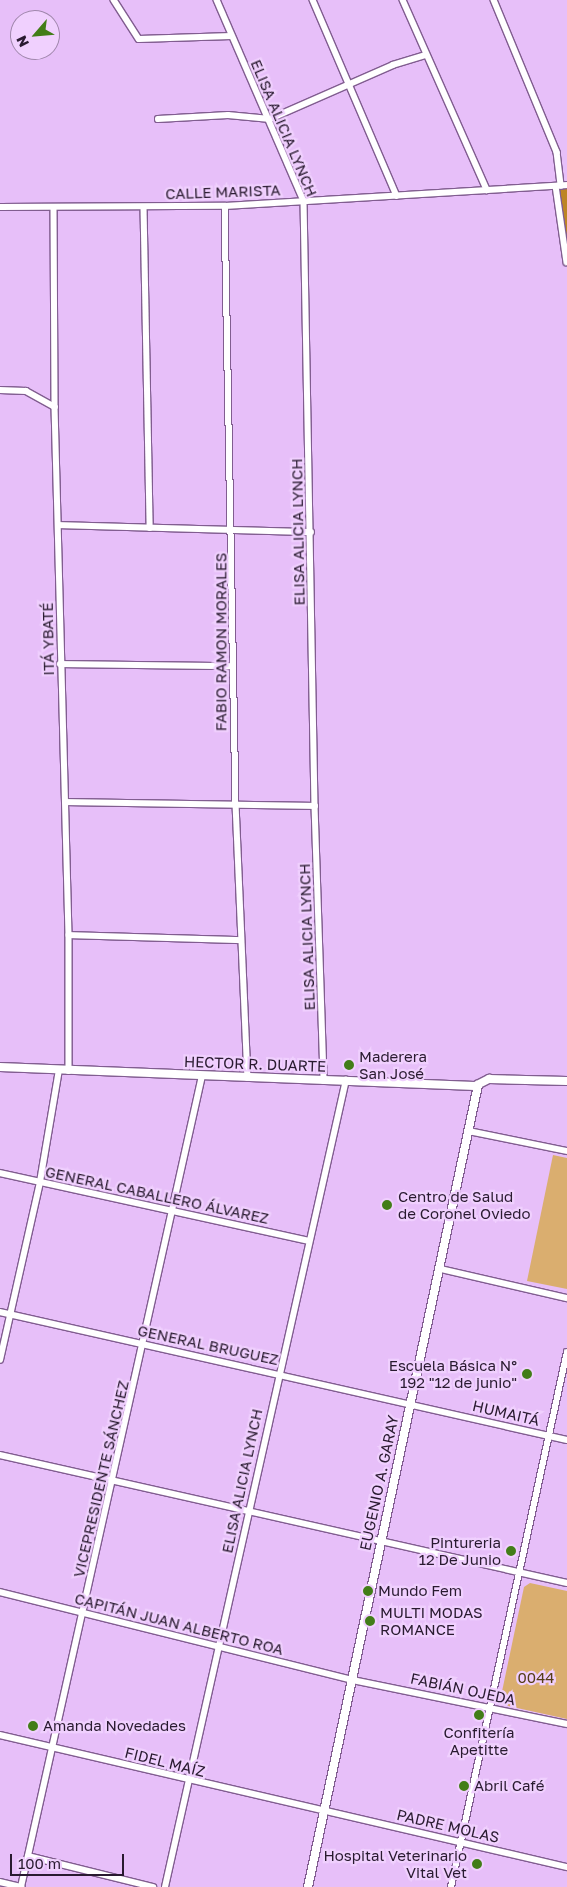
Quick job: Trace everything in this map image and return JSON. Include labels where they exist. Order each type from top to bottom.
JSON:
[{"type":"street","points":[[114,0],[139,39],[231,36]]},
{"type":"street","name":"ELISA ALICIA LYNCH","points":[[217,0],[304,201],[315,806],[324,1081]]},
{"type":"street","points":[[313,0],[397,196]]},
{"type":"street","points":[[402,0],[486,190]]},
{"type":"street","points":[[494,0],[557,152],[567,262]]},
{"type":"street","points":[[158,119],[228,116],[270,119],[393,65],[426,56]]},
{"type":"street","name":"CALLE MARISTA","points":[[0,207],[144,208],[225,206],[561,186]]},
{"type":"street","name":"FABIO RAMON MORALES","points":[[225,206],[233,530],[236,804],[248,1078]]},
{"type":"street","name":"ITÁ YBATÉ","points":[[54,208],[55,407],[59,525],[60,664],[69,935],[69,1071]]},
{"type":"street","points":[[144,208],[150,528]]},
{"type":"street","points":[[0,390],[26,391],[55,407]]},
{"type":"street","points":[[59,525],[311,532]]},
{"type":"street","points":[[60,664],[233,666]]},
{"type":"street","points":[[66,802],[315,806]]},
{"type":"street","points":[[69,935],[242,940]]},
{"type":"street","name":"HECTOR R. DUARTE","points":[[0,1067],[324,1081],[478,1084],[489,1079],[567,1081]]},
{"type":"street","points":[[0,1360],[40,1182],[59,1070]]},
{"type":"street","name":"VICEPRESIDENTE SÁNCHEZ","points":[[21,1887],[113,1482],[202,1076]]},
{"type":"street","name":"ELISA ALICIA LYNCH","points":[[165,1887],[278,1373],[346,1080]]},
{"type":"street","name":"EUGENIO A. GARAY","points":[[308,1887],[353,1680],[380,1540],[441,1270],[478,1084]]},
{"type":"street","points":[[469,1131],[567,1151]]},
{"type":"street","name":"GENERAL CABALLERO ÁLVAREZ","points":[[0,1173],[309,1241]]},
{"type":"street","points":[[441,1270],[567,1298]]},
{"type":"street","name":"GENERAL BRUGUEZ","points":[[0,1312],[411,1403]]},
{"type":"street","points":[[451,1887],[567,1352]]},
{"type":"street","name":"HUMAITÁ","points":[[411,1403],[567,1440]]},
{"type":"street","points":[[0,1455],[567,1583]]},
{"type":"street","name":"CAPITÁN JUAN ALBERTO ROA","points":[[0,1592],[353,1680]]},
{"type":"street","name":"FABIÁN OJEDA","points":[[353,1680],[567,1724]]},
{"type":"street","name":"FIDEL MAÍZ","points":[[0,1735],[188,1781],[324,1811]]},
{"type":"street","name":"PADRE MOLAS","points":[[324,1811],[567,1866]]},
{"type":"street","points":[[28,1856],[154,1887]]},
{"type":"street","points":[[0,1882],[21,1887]]},
{"type":"green space","points":[[553,1155],[567,1158],[567,1289],[527,1281]]},
{"type":"green space","name":"0044","points":[[530,1583],[567,1591],[567,1719],[504,1705],[500,1701],[524,1587]]},
{"type":"shaded area","points":[[558,188],[567,188],[567,255]]},
{"type":"place","name":"Maderera San José","points":[[349,1065]]},
{"type":"place","name":"Centro de Salud de Coronel Oviedo","points":[[387,1205]]},
{"type":"place","name":"Escuela Básica N° 192 \"12 de junio\"","points":[[527,1374]]},
{"type":"place","name":"Pintureria 12 De Junio","points":[[511,1551]]},
{"type":"place","name":"Mundo Fem","points":[[368,1591]]},
{"type":"place","name":"MULTI MODAS ROMANCE","points":[[370,1621]]},
{"type":"place","name":"Confitería Apetitte","points":[[479,1715]]},
{"type":"place","name":"Amanda Novedades","points":[[33,1726]]},
{"type":"place","name":"Abril Café","points":[[464,1786]]},
{"type":"place","name":"Hospital Veterinario Vital Vet","points":[[477,1864]]}]
